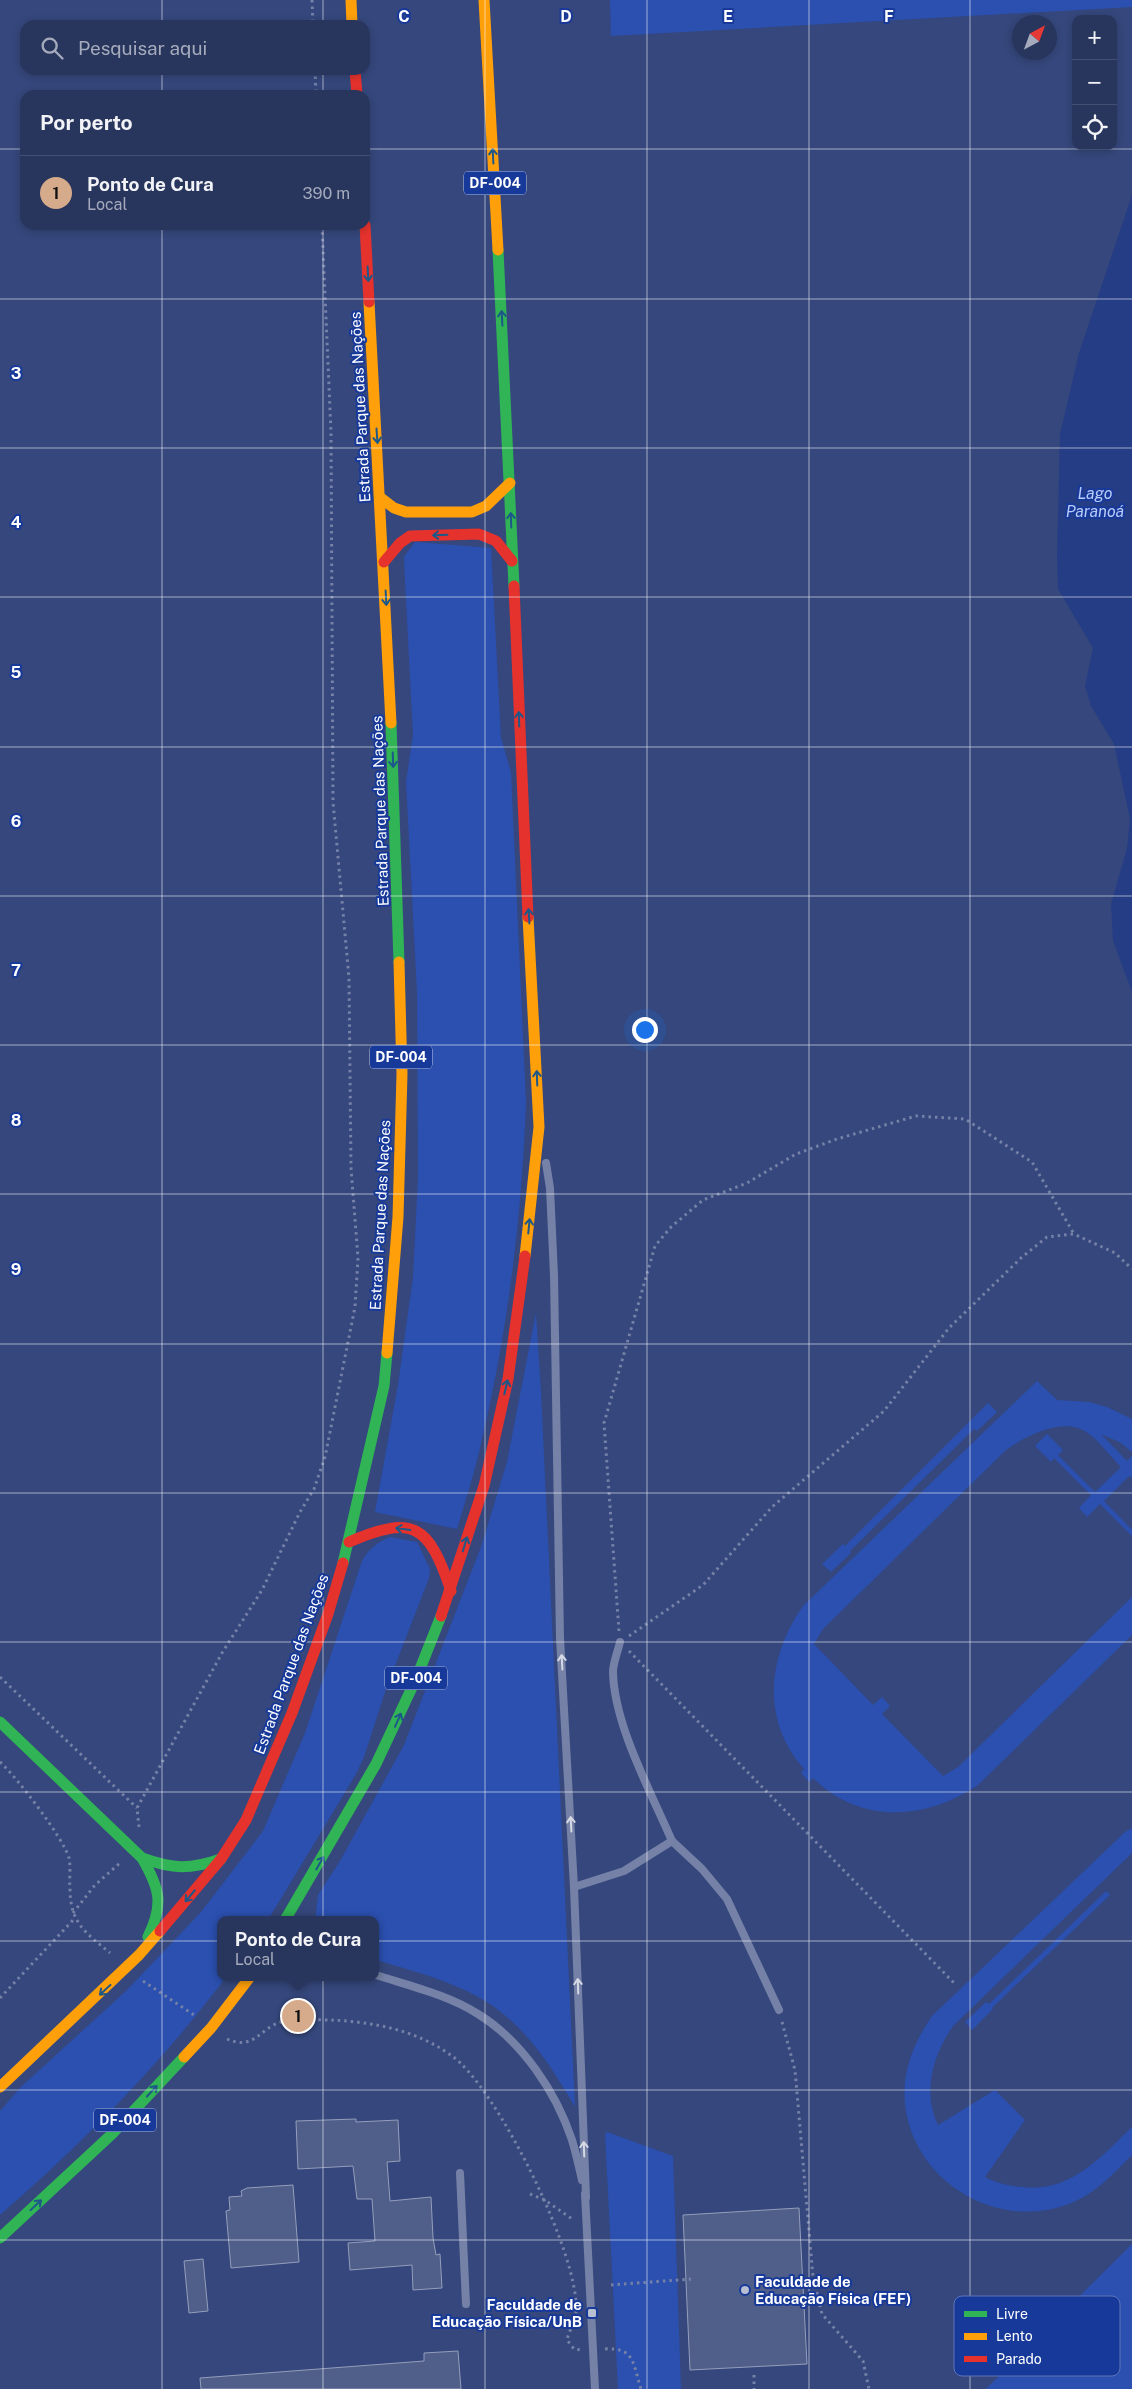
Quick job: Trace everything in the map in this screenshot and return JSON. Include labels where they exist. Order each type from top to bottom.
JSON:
[{"type":"main road","points":[[351,0],[352,20]]},
{"type":"main road","name":"DF-004","points":[[288,1916],[376,1764],[395,1726],[451,1591],[484,1486],[508,1379],[526,1246],[539,1127],[512,561],[510,483],[484,0]]},
{"type":"main road","points":[[355,75],[357,90]]},
{"type":"main road","name":"Estrada Parque das Nações","points":[[0,2087],[139,1955],[221,1859],[246,1820],[292,1713],[328,1614],[348,1542],[384,1386],[398,1217],[401,1055],[390,672],[365,230]]},
{"type":"main road","points":[[381,498],[394,508],[406,512],[472,512],[486,506],[510,483]]},
{"type":"main road","points":[[384,562],[400,543],[410,536],[479,534],[496,541],[512,561]]},
{"type":"main road","points":[[348,1542],[389,1527],[411,1529],[425,1537],[439,1556],[451,1591]]},
{"type":"main road","points":[[0,1722],[139,1854],[156,1882],[160,1895],[158,1918],[139,1955]]},
{"type":"main road","points":[[139,1854],[173,1868],[203,1866],[221,1859]]},
{"type":"main road","points":[[308,1900],[309,1881]]},
{"type":"main road","name":"DF-004","points":[[0,2238],[112,2134],[211,2028],[247,1981]]},
{"type":"main road","points":[[240,1992],[259,1981]]},
{"type":"main road","points":[[0,2091],[19,2070]]},
{"type":"lane","points":[[539,1127],[550,1188],[557,1392],[560,1638],[574,1887],[595,2389]]},
{"type":"lane","points":[[620,1642],[613,1671],[618,1708],[632,1747],[672,1841],[702,1869],[727,1899],[779,2010]]},
{"type":"lane","points":[[574,1887],[624,1870],[672,1841]]},
{"type":"lane","points":[[379,1976],[447,1999],[479,2014],[516,2045],[549,2089],[563,2116],[572,2141],[586,2197]]},
{"type":"lane","points":[[460,2173],[466,2304]]},
{"type":"path","points":[[312,0],[313,20]]},
{"type":"path","points":[[315,75],[316,90]]},
{"type":"path","points":[[73,1913],[95,1885],[139,1854],[137,1808],[222,1653],[262,1590],[300,1512],[314,1489],[325,1457],[355,1307],[358,1258],[351,1168],[348,978],[333,802],[331,432],[322,230]]},
{"type":"path","points":[[954,1983],[620,1642],[604,1423],[655,1246],[671,1227],[703,1200],[747,1183],[796,1154],[837,1138],[916,1116],[965,1119],[1032,1162],[1074,1234]]},
{"type":"path","points":[[620,1642],[703,1585],[772,1507],[884,1411],[949,1328],[1020,1258],[1047,1237],[1074,1234],[1115,1253],[1132,1269]]},
{"type":"path","points":[[0,1677],[137,1808]]},
{"type":"path","points":[[0,1762],[14,1775],[67,1852],[74,1918],[83,1931],[117,1959]]},
{"type":"path","points":[[0,1998],[74,1918]]},
{"type":"path","points":[[139,1978],[195,2016]]},
{"type":"path","points":[[779,2010],[795,2070],[813,2277],[822,2314],[863,2361],[869,2389]]},
{"type":"path","points":[[229,2040],[242,2043],[254,2040],[280,2022],[331,2020],[383,2026],[438,2046],[454,2057],[482,2087],[508,2130],[556,2223],[574,2289],[576,2311],[567,2340],[574,2348],[586,2351]]},
{"type":"path","points":[[530,2194],[545,2200],[572,2219]]},
{"type":"path","points":[[611,2285],[691,2279]]},
{"type":"path","points":[[617,2348],[624,2350],[629,2355],[641,2389]]},
{"type":"path","points":[[754,2375],[754,2389]]},
{"type":"shaded area","points":[[610,0],[1132,0],[1132,7],[611,36]]},
{"type":"shaded area","points":[[415,542],[491,548],[501,738],[511,772],[526,1102],[517,1233],[498,1363],[480,1448],[457,1529],[375,1512],[398,1385],[413,1277],[418,1178],[417,992],[406,782],[413,735],[404,561],[404,557]]},
{"type":"shaded area","points":[[536,1313],[575,2107],[537,2049],[514,2023],[501,2012],[461,1988],[433,1977],[379,1961],[379,1916],[315,1916],[318,1895],[340,1861],[404,1745],[481,1547],[507,1462]]},
{"type":"shaded area","points":[[1037,1381],[1057,1400],[1089,1402],[1107,1407],[1132,1419],[1132,1452],[1121,1443],[1101,1434],[1127,1461],[1132,1456],[1132,1478],[1129,1476],[1104,1501],[1132,1530],[1132,1536],[1100,1504],[1087,1517],[1079,1508],[1091,1495],[1054,1458],[1051,1462],[1035,1446],[1047,1434],[1063,1450],[1058,1455],[1095,1492],[1121,1467],[1095,1439],[1078,1428],[1069,1426],[1059,1427],[1039,1432],[1005,1451],[823,1629],[814,1644],[873,1705],[882,1697],[890,1706],[882,1714],[943,1776],[958,1767],[1132,1597],[1132,1635],[978,1785],[958,1797],[916,1811],[872,1810],[851,1804],[831,1793],[813,1778],[809,1782],[801,1773],[804,1769],[790,1750],[781,1730],[775,1709],[774,1688],[776,1667],[782,1646],[803,1606]]},
{"type":"shaded area","points":[[988,1403],[997,1412],[977,1431],[974,1429],[831,1572],[822,1564],[843,1544],[845,1546]]},
{"type":"shaded area","points":[[390,1537],[417,1542],[430,1569],[429,1578],[386,1689],[364,1757],[356,1774],[270,1916],[217,1916],[217,1981],[223,1981],[201,2010],[147,2072],[91,2131],[0,2215],[0,2111],[21,2087],[127,1990],[201,1912],[263,1831],[305,1733],[362,1561],[374,1546]]},
{"type":"shaded area","points":[[1132,1828],[1132,1853],[953,2026],[935,2061],[930,2087],[933,2112],[938,2125],[995,2090],[1025,2120],[985,2177],[998,2183],[1017,2187],[1055,2185],[1083,2171],[1132,2127],[1132,2155],[1093,2190],[1066,2205],[1036,2211],[1006,2210],[978,2201],[952,2186],[931,2166],[916,2141],[906,2113],[905,2082],[914,2047],[932,2016],[1125,1832]]},
{"type":"shaded area","points":[[1106,1891],[1110,1895],[992,2008],[972,2030],[965,2022],[986,2002],[989,2004]]},
{"type":"shaded area","points":[[607,2132],[673,2156],[681,2389],[618,2389],[605,2134]]},
{"type":"shaded area","points":[[1132,2244],[1132,2389],[986,2389],[999,2376],[1120,2376],[1120,2296],[1080,2296]]},
{"type":"water","name":"Lago Paranoá","points":[[1132,195],[1132,992],[1113,941],[1111,904],[1127,848],[1130,819],[1114,744],[1091,706],[1085,686],[1093,648],[1058,589],[1057,555],[1060,434],[1079,353]]},
{"type":"building","points":[[356,2119],[356,2122],[398,2120],[400,2161],[387,2162],[390,2201],[431,2197],[433,2238],[436,2255],[440,2254],[442,2288],[413,2290],[412,2265],[350,2270],[348,2243],[375,2241],[372,2199],[357,2199],[353,2166],[298,2169],[296,2121]]},
{"type":"building","points":[[293,2185],[299,2262],[231,2268],[226,2211],[230,2210],[229,2197],[242,2196],[241,2191],[247,2188]]},
{"type":"building","name":"Faculdade de Educação Física (FEF)","points":[[799,2208],[807,2364],[690,2370],[683,2215]]},
{"type":"building","points":[[203,2259],[208,2311],[189,2313],[184,2261]]},
{"type":"building","points":[[458,2351],[461,2389],[201,2389],[200,2378],[424,2361],[424,2353]]},
{"type":"traffic: fast","points":[[498,250],[514,586]]},
{"type":"traffic: fast","points":[[391,723],[399,962]]},
{"type":"traffic: fast","points":[[343,1563],[384,1386],[387,1353]]},
{"type":"traffic: fast","points":[[287,1916],[376,1764],[416,1679],[441,1616]]},
{"type":"traffic: fast","points":[[0,1722],[142,1858],[153,1879],[158,1897],[156,1915],[148,1937]]},
{"type":"traffic: fast","points":[[142,1858],[181,1867],[200,1865],[221,1859]]},
{"type":"traffic: fast","points":[[0,2238],[112,2134],[184,2057]]},
{"type":"traffic: slow","points":[[351,0],[352,20]]},
{"type":"traffic: slow","points":[[484,0],[498,250]]},
{"type":"traffic: slow","points":[[369,302],[391,723]]},
{"type":"traffic: slow","points":[[381,498],[394,508],[406,512],[472,512],[486,506],[510,483]]},
{"type":"traffic: slow","points":[[525,1256],[539,1127],[528,917]]},
{"type":"traffic: slow","points":[[387,1353],[398,1217],[402,1074],[399,962]]},
{"type":"traffic: slow","points":[[0,2087],[139,1955],[160,1931]]},
{"type":"traffic: slow","points":[[184,2057],[211,2028],[247,1981]]},
{"type":"traffic: jam","points":[[355,75],[357,90]]},
{"type":"traffic: jam","points":[[365,230],[369,302]]},
{"type":"traffic: jam","points":[[384,562],[400,543],[410,536],[479,534],[496,541],[512,561]]},
{"type":"traffic: jam","points":[[514,586],[528,917]]},
{"type":"traffic: jam","points":[[441,1616],[484,1486],[508,1379],[525,1256]]},
{"type":"traffic: jam","points":[[349,1542],[371,1533],[389,1529],[404,1528],[416,1531],[426,1539],[435,1552],[451,1591]]},
{"type":"traffic: jam","points":[[160,1931],[221,1859],[246,1820],[292,1713],[328,1614],[343,1563]]},
{"type":"place","name":"Ponto de Cura","points":[[298,2016]]},
{"type":"place","name":"Faculdade de Educação Física (FEF)","points":[[745,2290]]},
{"type":"place","name":"Faculdade de Educação Física/UnB","points":[[592,2313]]}]
